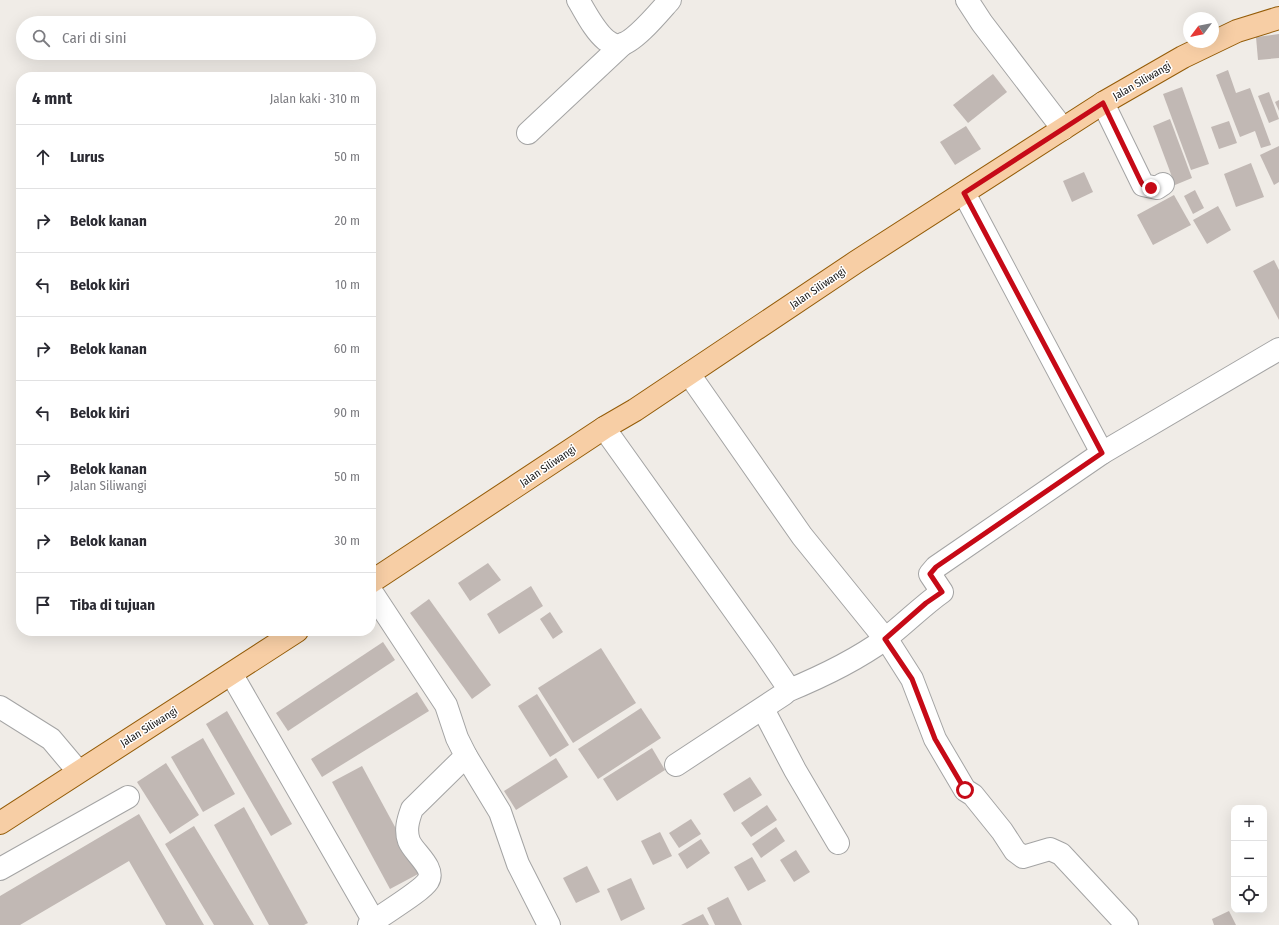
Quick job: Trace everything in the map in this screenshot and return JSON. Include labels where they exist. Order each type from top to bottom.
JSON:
[{"type":"main road","name":"Jalan Siliwangi","points":[[376,579],[604,428],[635,410],[1103,103],[1184,57],[1236,31],[1279,18]]},
{"type":"main road","name":"Jalan Siliwangi","points":[[0,823],[78,771],[226,678],[289,636]]},
{"type":"street","points":[[578,0],[598,32],[605,39],[618,45],[622,44]]},
{"type":"street","points":[[528,133],[622,44],[646,27],[670,0]]},
{"type":"street","points":[[968,0],[982,22],[1063,129]]},
{"type":"street","points":[[1103,103],[1143,185],[1157,188],[1164,184]]},
{"type":"street","points":[[964,193],[1102,453]]},
{"type":"street","points":[[676,765],[763,709],[787,691],[844,664],[885,639],[926,603],[942,592],[930,574],[936,567],[1102,453],[1279,349]]},
{"type":"street","points":[[689,374],[802,536],[885,639],[912,679],[935,739],[965,790],[973,795],[1002,831],[1015,851],[1023,857],[1050,850],[1061,854],[1127,925]]},
{"type":"street","points":[[604,428],[764,652],[787,686],[787,691]]},
{"type":"street","points":[[376,599],[446,705],[457,738],[466,756],[500,812],[518,864],[549,925]]},
{"type":"street","points":[[226,678],[371,924],[421,889],[429,881],[430,873],[426,865],[409,842],[406,829],[408,819],[412,808],[466,756]]},
{"type":"street","points":[[0,707],[51,740],[78,771]]},
{"type":"street","points":[[763,709],[795,770],[838,843]]},
{"type":"street","points":[[0,869],[128,797]]},
{"type":"building","points":[[1279,34],[1279,58],[1258,60],[1256,37]]},
{"type":"building","points":[[1228,70],[1236,93],[1250,88],[1271,145],[1261,148],[1255,131],[1240,137],[1216,75]]},
{"type":"building","points":[[993,74],[1007,92],[968,123],[953,105]]},
{"type":"building","points":[[1182,87],[1209,164],[1191,170],[1163,94]]},
{"type":"building","points":[[1269,92],[1279,119],[1269,123],[1258,96]]},
{"type":"building","points":[[1279,100],[1279,111],[1275,102]]},
{"type":"building","points":[[1170,119],[1192,178],[1175,185],[1153,126]]},
{"type":"building","points":[[1229,121],[1237,143],[1219,149],[1211,127]]},
{"type":"building","points":[[966,126],[981,149],[955,165],[940,142]]},
{"type":"building","points":[[1279,146],[1279,182],[1274,185],[1260,155]]},
{"type":"building","points":[[1251,163],[1264,197],[1236,207],[1224,174]]},
{"type":"building","points":[[1084,172],[1093,192],[1072,202],[1063,181]]},
{"type":"building","points":[[1195,190],[1204,208],[1193,214],[1184,196]]},
{"type":"building","points":[[1174,195],[1191,225],[1153,245],[1137,215]]},
{"type":"building","points":[[1218,206],[1231,230],[1207,244],[1193,220]]},
{"type":"building","points":[[1274,260],[1279,270],[1279,320],[1253,271]]},
{"type":"building","points":[[488,563],[501,580],[470,601],[458,583]]},
{"type":"building","points":[[531,586],[543,606],[499,634],[487,614]]},
{"type":"building","points":[[429,599],[491,685],[472,699],[410,613]]},
{"type":"building","points":[[550,612],[563,632],[553,639],[540,619]]},
{"type":"building","points":[[383,642],[395,660],[288,731],[276,713]]},
{"type":"building","points":[[601,648],[636,703],[573,743],[538,688]]},
{"type":"building","points":[[417,692],[429,711],[322,777],[311,759]]},
{"type":"building","points":[[537,694],[569,745],[550,757],[518,706]]},
{"type":"building","points":[[641,708],[661,738],[598,779],[578,749]]},
{"type":"building","points":[[227,711],[292,824],[271,836],[206,724]]},
{"type":"building","points":[[203,738],[235,794],[203,812],[171,757]]},
{"type":"building","points":[[652,748],[665,770],[617,801],[603,779]]},
{"type":"building","points":[[556,758],[568,777],[516,810],[504,791]]},
{"type":"building","points":[[166,763],[199,815],[170,834],[137,782]]},
{"type":"building","points":[[362,766],[420,873],[390,889],[332,782]]},
{"type":"building","points":[[750,777],[762,795],[734,812],[723,794]]},
{"type":"building","points":[[767,805],[777,820],[751,837],[741,823]]},
{"type":"building","points":[[244,807],[308,923],[304,925],[269,925],[214,825]]},
{"type":"building","points":[[139,814],[204,925],[166,925],[129,861],[20,925],[0,925],[0,896]]},
{"type":"building","points":[[691,819],[701,834],[679,848],[669,833]]},
{"type":"building","points":[[194,826],[254,925],[214,925],[165,844]]},
{"type":"building","points":[[776,827],[785,841],[761,858],[752,844]]},
{"type":"building","points":[[660,832],[672,856],[653,865],[641,841]]},
{"type":"building","points":[[701,839],[710,853],[687,869],[678,854]]},
{"type":"building","points":[[796,850],[810,872],[794,882],[780,860]]},
{"type":"building","points":[[752,857],[766,881],[748,891],[734,867]]},
{"type":"building","points":[[587,866],[600,892],[576,903],[563,878]]},
{"type":"building","points":[[631,878],[645,909],[621,921],[607,889]]},
{"type":"building","points":[[728,897],[742,925],[715,925],[707,908]]},
{"type":"building","points":[[1229,911],[1236,925],[1214,925],[1212,919]]},
{"type":"building","points":[[703,914],[709,925],[681,925]]},
{"type":"route","points":[[965,790],[935,739],[912,679],[885,639],[926,603],[942,592],[930,574],[936,567],[1102,453],[964,193],[1103,103],[1107,115],[1141,182],[1143,185],[1151,188]]}]
